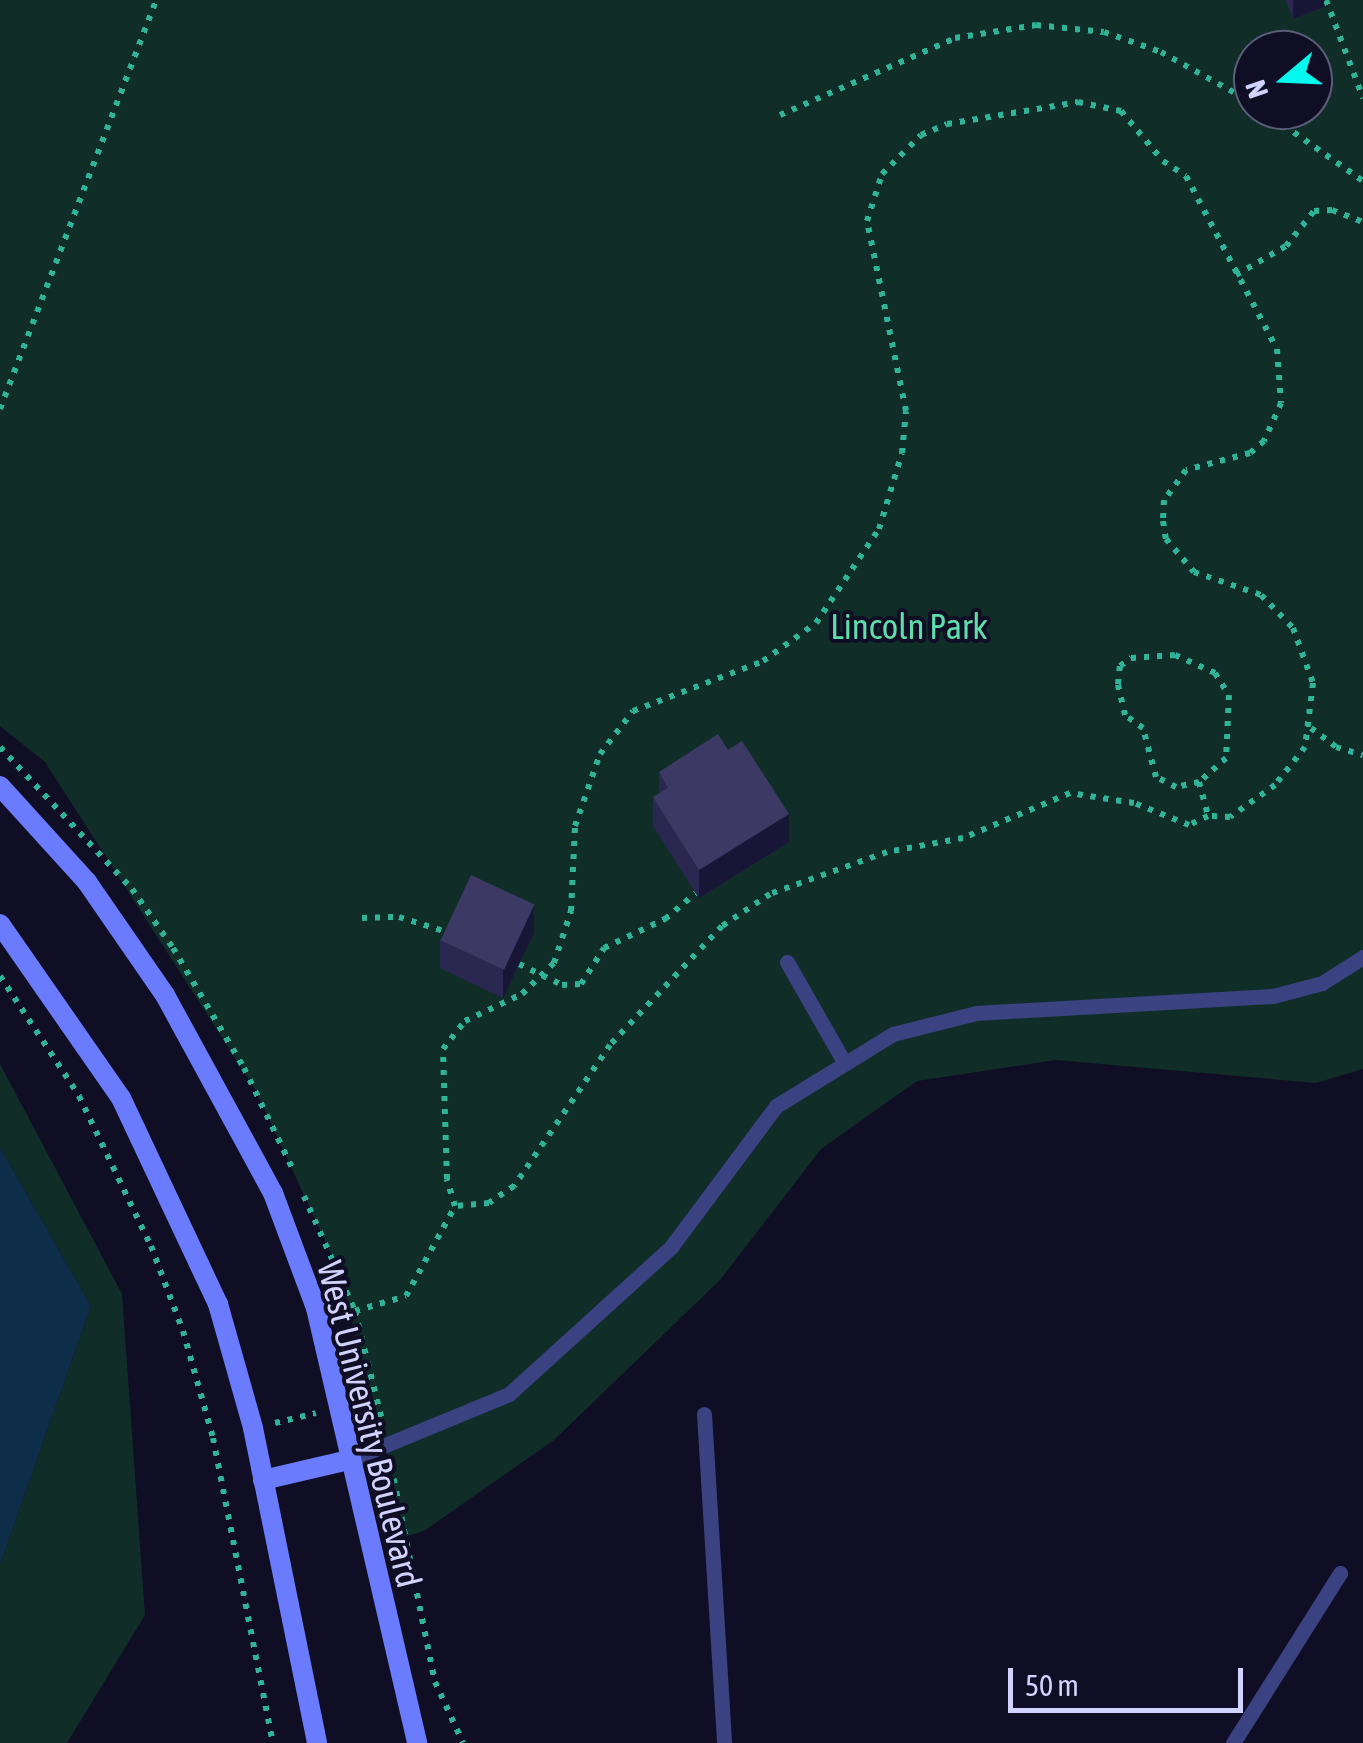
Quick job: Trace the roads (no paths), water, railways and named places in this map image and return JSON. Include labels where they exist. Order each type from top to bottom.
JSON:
[{"type":"main road","name":"West University Boulevard","points":[[0,786],[87,882],[221,1090],[273,1193],[316,1308],[417,1743]]},
{"type":"main road","points":[[0,924],[122,1098],[168,1186],[218,1304],[253,1428],[318,1743]]},
{"type":"main road","points":[[263,1480],[349,1460]]},
{"type":"lane","points":[[349,1460],[509,1394],[672,1247],[776,1106],[844,1060],[893,1034],[976,1013],[1274,996],[1322,983],[1363,957]]},
{"type":"lane","points":[[786,962],[844,1060]]},
{"type":"lane","points":[[704,1414],[724,1743]]},
{"type":"lane","points":[[1233,1743],[1340,1573]]},
{"type":"water","points":[[0,1147],[91,1306],[0,1565]]},
{"type":"park label","name":"Lincoln Park","points":[[909,626]]}]
